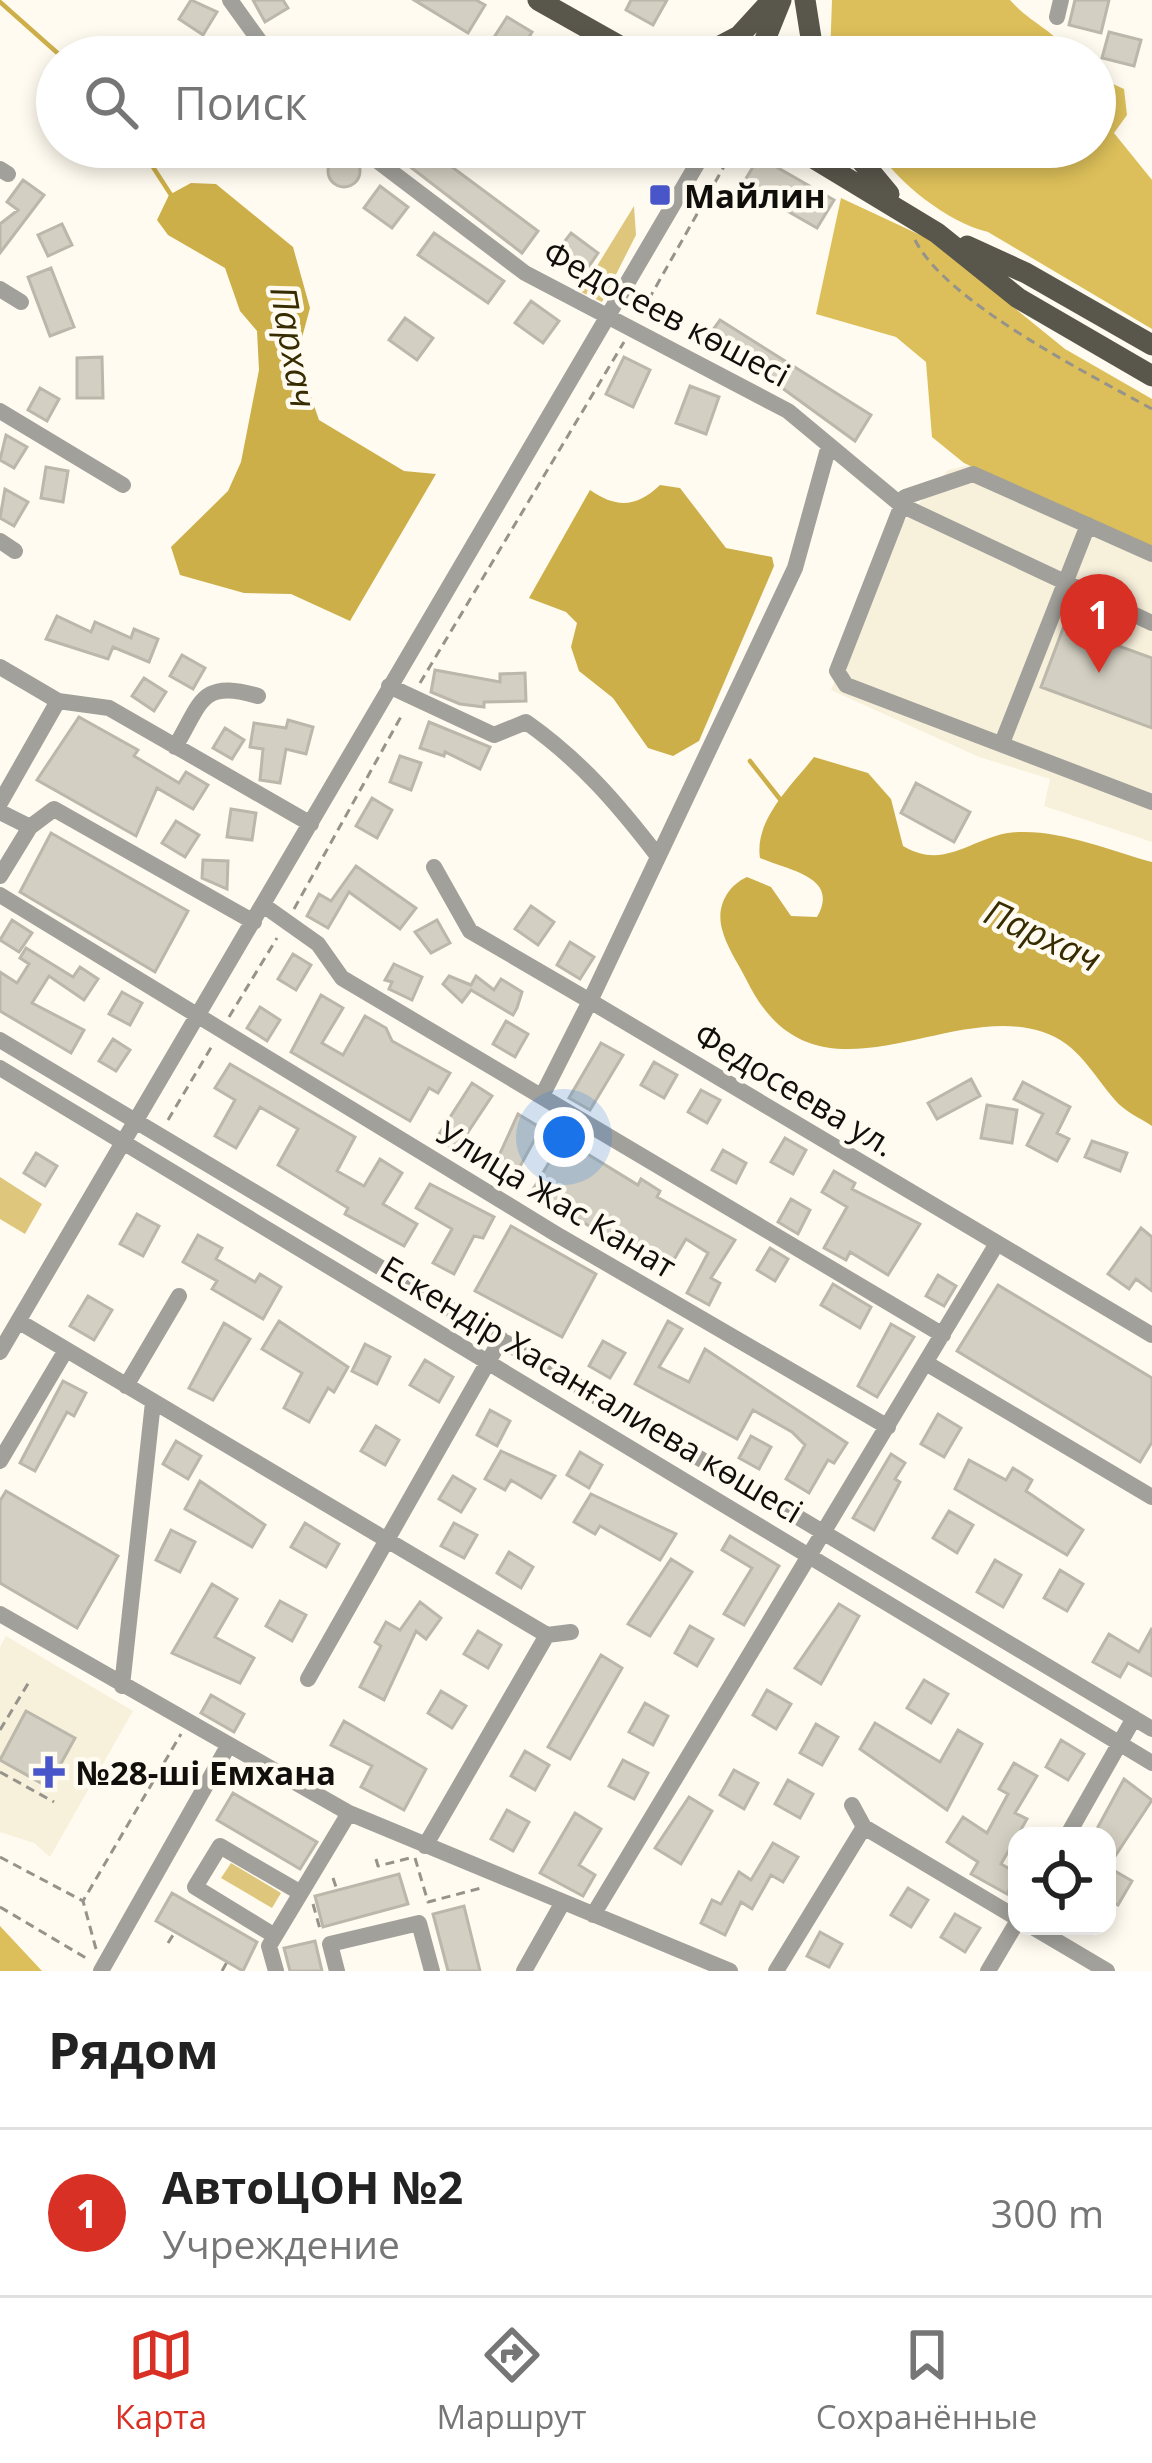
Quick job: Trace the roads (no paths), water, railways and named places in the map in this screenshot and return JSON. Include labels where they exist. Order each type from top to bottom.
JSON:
[{"type":"main road","points":[[538,0],[602,36]]},
{"type":"main road","points":[[739,36],[776,0]]},
{"type":"main road","points":[[765,36],[776,0]]},
{"type":"main road","points":[[805,0],[811,36]]},
{"type":"main road","points":[[830,168],[920,222],[1026,273],[1152,345]]},
{"type":"main road","points":[[870,168],[920,222],[1018,298],[1152,376]]},
{"type":"street","points":[[230,0],[256,36]]},
{"type":"street","name":"Федосеев көшесі","points":[[387,168],[525,273],[606,320],[788,410],[828,449],[901,506],[1152,622]]},
{"type":"street","points":[[0,1352],[695,168]]},
{"type":"street","points":[[0,289],[21,302]]},
{"type":"street","points":[[0,411],[123,485]]},
{"type":"street","points":[[542,1096],[680,808],[708,761],[785,591],[828,449]]},
{"type":"street","points":[[1152,554],[973,473],[905,497],[837,671],[846,685],[1152,802]]},
{"type":"street","points":[[1002,743],[1088,525]]},
{"type":"street","points":[[0,667],[58,701],[109,708],[311,824]]},
{"type":"street","points":[[175,747],[208,692],[224,686],[258,696]]},
{"type":"street","points":[[389,686],[494,735],[526,722],[570,753],[657,855]]},
{"type":"street","points":[[0,802],[58,701]]},
{"type":"street","points":[[0,875],[29,827],[54,809],[68,812],[254,922]]},
{"type":"street","points":[[0,812],[29,827]]},
{"type":"street","name":"Федосеева ул.","points":[[434,867],[470,932],[1152,1335]]},
{"type":"street","name":"Улица Жас Канат","points":[[0,895],[220,1033],[888,1427]]},
{"type":"street","points":[[263,905],[318,944],[342,978],[944,1335]]},
{"type":"street","name":"Ескендір Хасанғалиева көшесі","points":[[0,1040],[1152,1729]]},
{"type":"street","name":"Ескендір Хасанғалиева көшесі","points":[[0,1068],[1152,1762]]},
{"type":"street","points":[[593,1915],[996,1245]]},
{"type":"street","points":[[126,1386],[179,1296]]},
{"type":"street","points":[[18,1321],[547,1634],[571,1632]]},
{"type":"street","points":[[308,1678],[501,1339]]},
{"type":"street","points":[[0,1462],[66,1349]]},
{"type":"street","points":[[926,1363],[1152,1497]]},
{"type":"street","points":[[122,1686],[153,1402]]},
{"type":"street","points":[[0,1614],[227,1748],[419,1852],[563,1902],[730,1971]]},
{"type":"street","points":[[419,1852],[547,1634]]},
{"type":"street","points":[[1072,1827],[1134,1718]]},
{"type":"street","points":[[101,1969],[227,1748]]},
{"type":"street","points":[[851,1805],[864,1827],[1008,1915]]},
{"type":"street","points":[[276,1971],[269,1946],[349,1814]]},
{"type":"street","points":[[776,1971],[864,1827]]},
{"type":"street","points":[[275,1936],[194,1887],[220,1846],[304,1888]]},
{"type":"street","points":[[524,1971],[563,1902]]},
{"type":"street","points":[[337,1971],[330,1944],[419,1923],[432,1971]]},
{"type":"street","points":[[988,1971],[1008,1935]]},
{"type":"street","points":[[1045,1935],[1107,1971]]},
{"type":"water","points":[[191,183],[216,184],[293,247],[310,308],[297,356],[319,420],[404,471],[436,474],[350,621],[291,594],[244,593],[180,575],[171,547],[228,491],[241,462],[259,370],[257,331],[240,311],[225,268],[168,235],[157,220],[169,195]]},
{"type":"water","points":[[660,485],[680,488],[726,548],[772,557],[774,566],[699,741],[673,756],[648,748],[613,698],[579,671],[571,647],[577,623],[566,612],[529,598],[590,490],[626,503]]},
{"type":"water","points":[[814,757],[868,773],[891,799],[903,846],[919,853],[948,853],[1021,832],[1071,838],[1152,862],[1152,1126],[1119,1104],[1076,1052],[1043,1032],[1005,1026],[844,1049],[807,1042],[774,1020],[729,948],[722,929],[722,905],[747,877],[771,887],[791,916],[817,917],[822,893],[817,884],[760,858],[769,817]]},
{"type":"waterway","name":"Пархач","points":[[0,2],[38,36]]},
{"type":"waterway","name":"Пархач","points":[[154,168],[173,198]]},
{"type":"waterway","name":"Пархач","points":[[750,761],[783,803]]},
{"type":"place","name":"Майлин","points":[[660,195]]},
{"type":"place","name":"АвтоЦОН №2","points":[[1099,673]]},
{"type":"place","name":"№28-ші Емхана","points":[[49,1772]]}]
